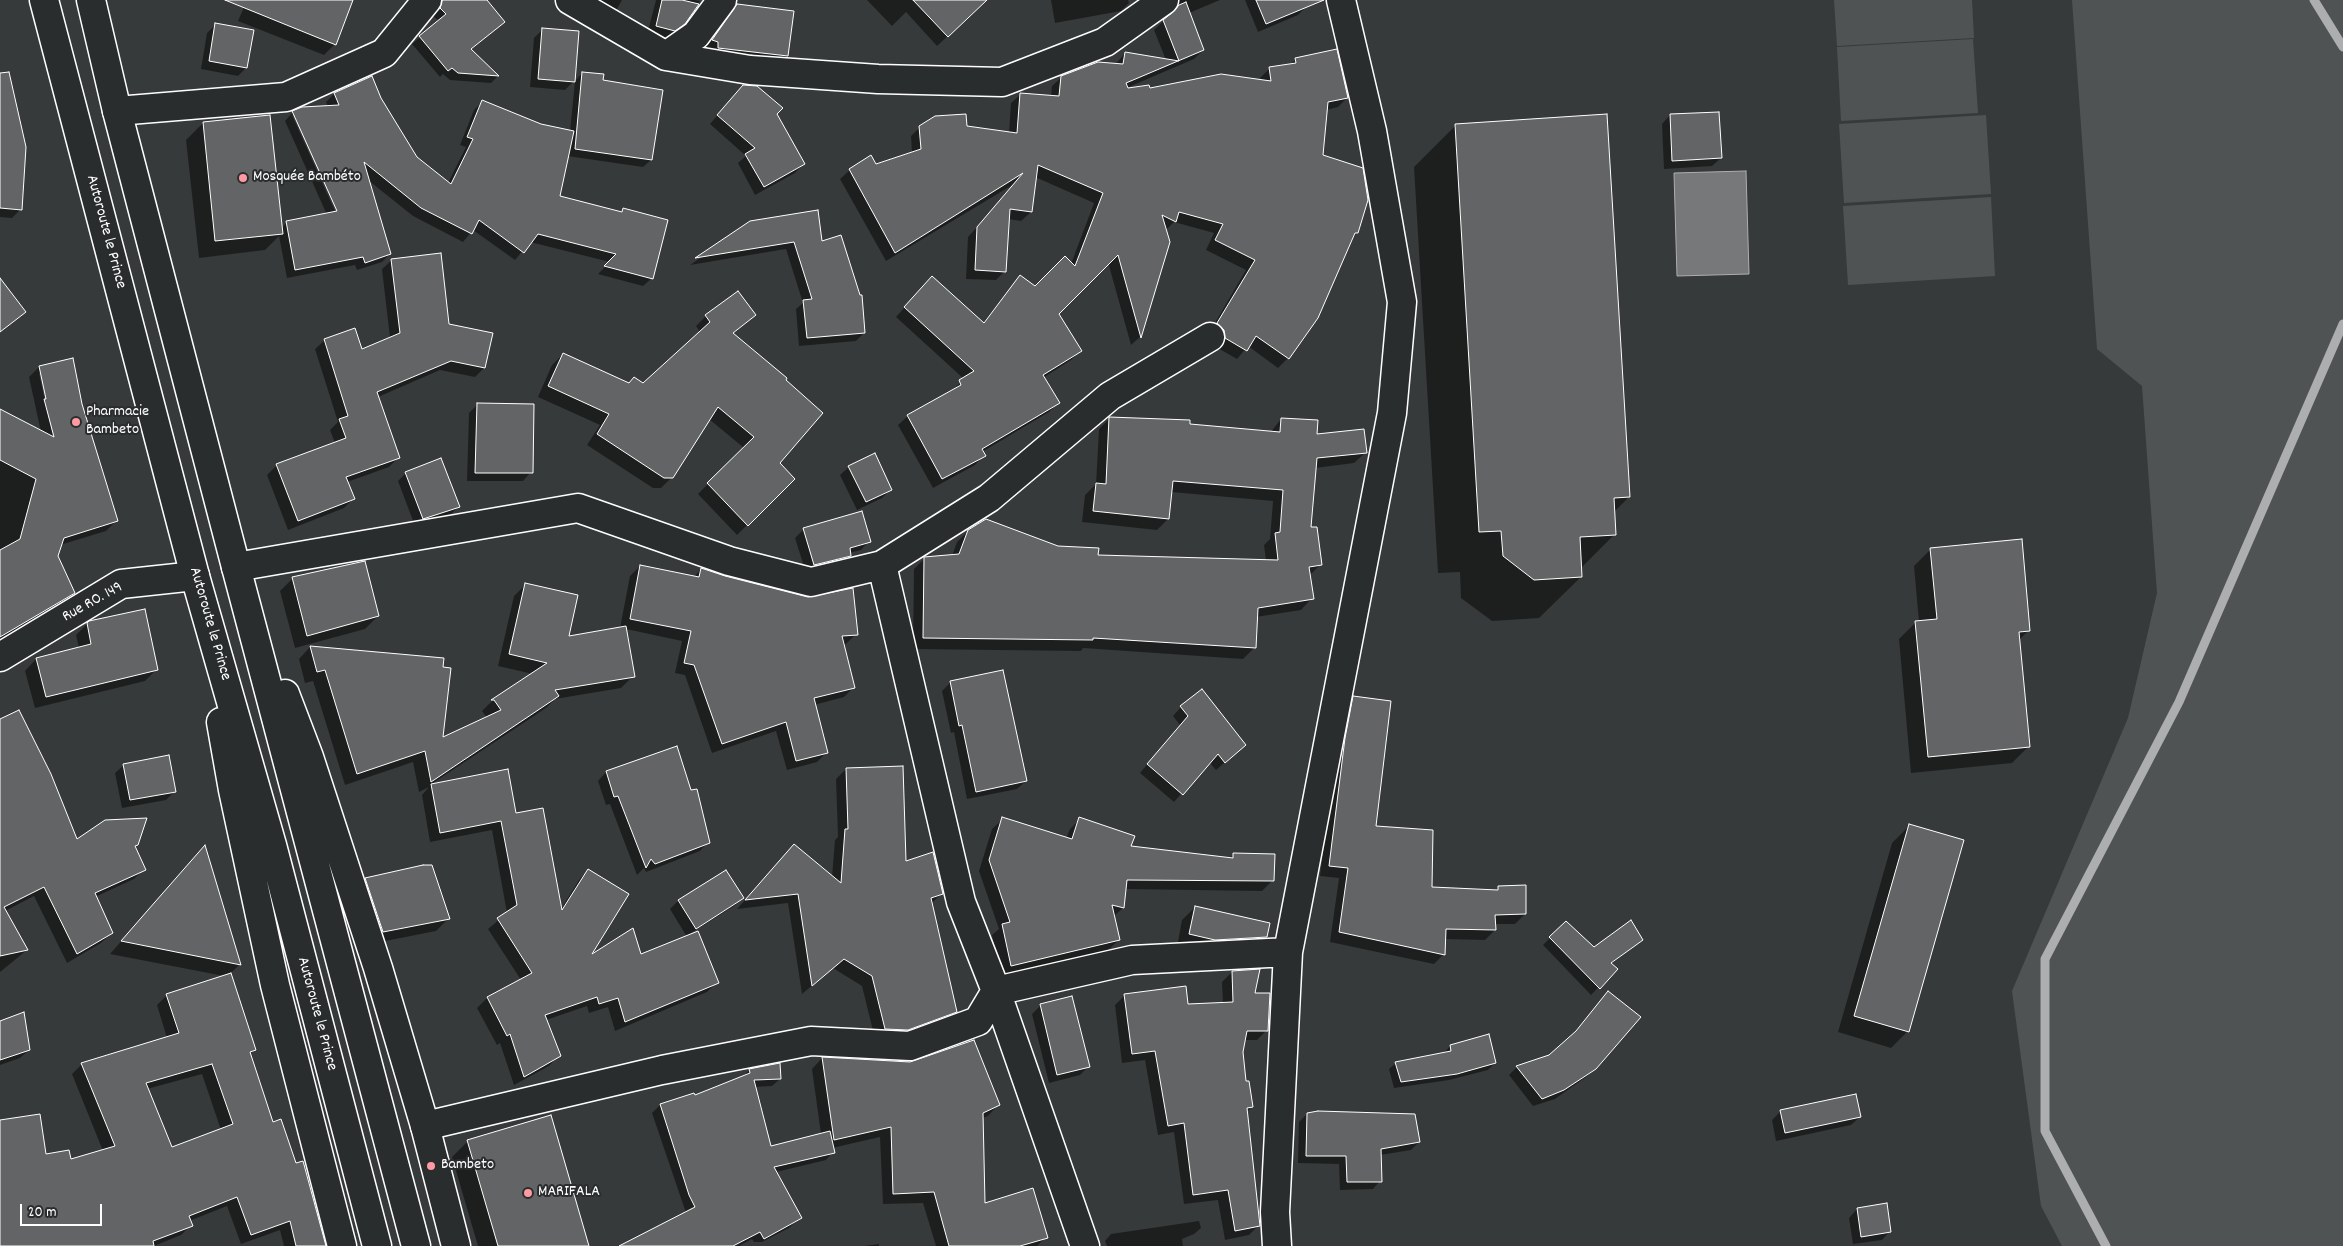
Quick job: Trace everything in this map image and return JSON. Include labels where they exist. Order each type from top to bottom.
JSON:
[{"type":"street","name":"Autoroute le Prince","points":[[44,0],[195,576],[272,845],[377,1246]]},
{"type":"street","points":[[91,0],[117,111],[416,1246]]},
{"type":"street","points":[[117,111],[286,97],[384,53],[428,0]]},
{"type":"street","points":[[570,0],[666,56],[770,71],[878,79],[1002,82],[1104,42],[1164,0]]},
{"type":"street","points":[[666,56],[696,36],[722,0]]},
{"type":"street","points":[[1277,1246],[1275,1212],[1288,952],[1392,413],[1402,302],[1372,131],[1342,0]]},
{"type":"street","points":[[236,567],[578,508],[729,561],[811,582],[882,565],[989,498],[1110,396],[1210,337]]},
{"type":"street","points":[[882,565],[961,902],[996,991],[1085,1246]]},
{"type":"street","points":[[236,567],[309,757],[378,968],[425,1126],[456,1246]]},
{"type":"street","name":"Rue RO. 149","points":[[0,657],[121,584],[195,576]]},
{"type":"street","points":[[195,576],[233,790],[275,985],[342,1246]]},
{"type":"street","points":[[425,1126],[662,1070],[811,1041],[910,1046],[978,1021],[996,991],[1132,960],[1288,952]]},
{"type":"shaded area","points":[[1834,0],[1972,0],[1974,38],[1837,46]]},
{"type":"shaded area","points":[[2072,0],[2343,0],[2343,1246],[2062,1246],[2041,1206],[2012,991],[2128,718],[2157,593],[2142,386],[2097,349]]},
{"type":"shaded area","points":[[1973,39],[1978,113],[1841,121],[1837,47]]},
{"type":"shaded area","points":[[1986,115],[1991,194],[1844,203],[1839,124]]},
{"type":"shaded area","points":[[1746,171],[1749,274],[1677,276],[1674,173]]},
{"type":"shaded area","points":[[1991,197],[1995,276],[1848,285],[1843,206]]},
{"type":"building","points":[[225,0],[353,0],[336,45]]},
{"type":"building","points":[[442,0],[487,0],[505,22],[471,49],[499,76],[458,73],[452,68],[448,71],[419,36],[446,14],[440,8]]},
{"type":"building","points":[[662,0],[682,0],[699,4],[685,24],[675,31],[656,26]]},
{"type":"building","points":[[913,0],[987,0],[948,37]]},
{"type":"building","points":[[1256,0],[1324,0],[1266,24]]},
{"type":"building","points":[[1186,2],[1204,50],[1179,61],[1163,20],[1179,5]]},
{"type":"building","points":[[737,4],[794,11],[788,56],[718,48],[718,42],[712,40]]},
{"type":"building","points":[[215,23],[254,30],[247,68],[209,61]]},
{"type":"building","points":[[542,28],[579,31],[575,82],[538,79]]},
{"type":"building","points":[[1337,49],[1348,98],[1328,102],[1323,155],[1363,168],[1368,200],[1358,233],[1355,233],[1318,318],[1289,359],[1256,336],[1247,351],[1225,338],[1224,330],[1217,323],[1255,260],[1215,240],[1223,224],[1179,212],[1176,222],[1162,215],[1170,242],[1141,338],[1118,255],[1059,314],[1082,351],[1043,375],[1060,403],[982,449],[986,456],[942,479],[907,415],[961,385],[959,380],[974,371],[904,307],[932,276],[984,323],[1020,275],[1035,286],[1065,256],[1075,266],[1103,193],[1038,165],[1032,212],[1010,209],[1006,272],[975,270],[977,227],[1023,173],[895,253],[849,169],[871,155],[876,164],[921,149],[919,126],[935,116],[966,114],[967,126],[1017,133],[1020,93],[1059,96],[1061,76],[1098,62],[1123,64],[1125,52],[1178,61],[1126,83],[1128,88],[1149,85],[1150,88],[1221,74],[1271,81],[1269,67],[1296,63],[1295,58]]},
{"type":"building","points":[[9,72],[26,147],[22,210],[0,208],[0,73]]},
{"type":"building","points":[[582,72],[604,74],[603,80],[663,90],[652,160],[575,149]]},
{"type":"building","points":[[372,76],[381,98],[417,157],[451,184],[473,139],[467,137],[482,100],[541,124],[574,131],[560,196],[622,212],[623,208],[668,220],[653,279],[604,266],[616,254],[538,234],[524,253],[479,220],[472,234],[421,208],[364,162],[391,254],[365,263],[363,257],[295,270],[286,221],[337,211],[292,111],[302,107],[339,105],[334,93]]},
{"type":"building","points":[[743,85],[757,86],[783,108],[777,114],[805,164],[764,187],[745,154],[755,148],[717,115]]},
{"type":"building","points":[[1719,112],[1722,158],[1672,161],[1670,114]]},
{"type":"building","points":[[1607,114],[1630,497],[1614,498],[1616,535],[1580,537],[1582,577],[1534,580],[1503,556],[1501,531],[1479,532],[1455,124]]},
{"type":"building","name":"Mosquée Bambéto","points":[[270,115],[283,234],[215,241],[203,122]]},
{"type":"building","points":[[818,210],[822,241],[841,235],[860,295],[862,295],[865,333],[807,338],[803,300],[812,299],[794,242],[695,258],[750,221]]},
{"type":"building","points":[[441,253],[449,324],[493,333],[485,368],[451,361],[377,392],[400,458],[346,477],[355,499],[298,521],[276,464],[346,438],[339,419],[348,416],[324,339],[355,328],[362,349],[400,333],[391,259]]},
{"type":"building","points":[[0,278],[26,312],[0,332]]},
{"type":"building","points":[[738,291],[756,315],[733,333],[787,378],[786,380],[823,413],[780,463],[795,479],[748,526],[707,483],[754,437],[718,407],[673,478],[664,478],[597,434],[609,414],[548,386],[563,353],[629,383],[634,377],[643,383],[710,322],[705,315]]},
{"type":"building","points":[[73,358],[82,404],[118,521],[64,538],[58,556],[75,593],[0,637],[0,550],[20,539],[36,479],[0,460],[0,409],[54,437],[44,399],[46,399],[39,366]]},
{"type":"building","points":[[477,403],[534,404],[533,473],[475,473]]},
{"type":"building","points":[[1109,417],[1190,420],[1190,424],[1280,432],[1281,418],[1318,420],[1317,434],[1364,429],[1367,453],[1317,458],[1311,527],[1317,527],[1322,565],[1309,567],[1314,599],[1258,608],[1256,648],[1093,638],[1093,640],[923,638],[924,557],[959,554],[968,530],[986,519],[1058,546],[1099,548],[1098,555],[1278,560],[1275,533],[1280,532],[1283,490],[1173,481],[1169,519],[1093,511],[1096,483],[1106,484]]},
{"type":"building","points":[[875,453],[892,490],[866,502],[848,466]]},
{"type":"building","points":[[441,458],[460,507],[423,519],[405,472]]},
{"type":"building","points":[[862,511],[871,542],[850,548],[851,556],[814,565],[803,528]]},
{"type":"building","points":[[2022,539],[2030,631],[2019,632],[2030,747],[1928,757],[1915,621],[1937,619],[1930,548]]},
{"type":"building","points":[[365,561],[379,616],[307,636],[292,577]]},
{"type":"building","points":[[640,565],[699,577],[701,568],[808,597],[853,588],[858,635],[842,636],[855,688],[814,698],[828,753],[796,761],[786,722],[722,744],[694,665],[684,663],[691,631],[630,619]]},
{"type":"building","points":[[525,583],[578,595],[569,636],[626,626],[635,677],[555,690],[559,696],[431,782],[425,751],[357,774],[325,670],[317,672],[310,646],[444,658],[443,667],[451,668],[443,737],[501,710],[494,700],[491,700],[547,663],[509,654]]},
{"type":"building","points":[[145,609],[158,670],[46,697],[36,658],[91,644],[87,623],[89,621]]},
{"type":"building","points":[[1003,670],[1027,781],[976,792],[962,725],[959,726],[950,681]]},
{"type":"building","points":[[1202,689],[1246,745],[1225,763],[1218,754],[1183,795],[1147,764],[1188,716],[1180,706]]},
{"type":"building","points":[[1353,696],[1391,701],[1376,826],[1433,830],[1432,887],[1498,890],[1498,886],[1526,885],[1526,914],[1495,915],[1496,930],[1446,929],[1445,955],[1339,932],[1348,868],[1329,866],[1345,738]]},
{"type":"building","points":[[19,710],[51,774],[77,839],[105,820],[147,818],[138,845],[135,846],[146,870],[95,893],[113,933],[77,954],[44,887],[4,907],[28,950],[0,956],[0,719]]},
{"type":"building","points":[[677,746],[691,790],[697,789],[710,843],[655,864],[651,859],[646,868],[618,796],[614,797],[606,771]]},
{"type":"building","points":[[169,755],[176,792],[130,800],[123,764]]},
{"type":"building","points":[[903,766],[906,861],[933,852],[943,894],[931,898],[957,1012],[908,1030],[885,1029],[872,976],[844,959],[812,986],[798,894],[745,900],[794,844],[841,883],[845,829],[848,829],[846,768]]},
{"type":"building","points":[[508,769],[516,813],[543,808],[562,910],[588,869],[629,894],[592,954],[633,928],[641,954],[698,931],[719,983],[625,1022],[618,998],[599,1004],[597,997],[545,1015],[561,1056],[524,1077],[510,1034],[507,1036],[487,997],[532,973],[497,918],[517,905],[501,821],[440,833],[431,784]]},
{"type":"building","points":[[1002,817],[1072,839],[1079,817],[1135,836],[1131,846],[1233,858],[1233,853],[1275,854],[1274,881],[1127,880],[1124,908],[1112,905],[1120,940],[1011,966],[1002,924],[1010,922],[989,860]]},
{"type":"building","points":[[1909,824],[1964,840],[1909,1032],[1854,1016]]},
{"type":"building","points":[[205,845],[241,965],[121,941],[148,910]]},
{"type":"building","points":[[423,865],[432,865],[450,919],[383,932],[365,878]]},
{"type":"building","points":[[726,870],[744,898],[696,929],[678,900]]},
{"type":"building","points":[[1195,906],[1270,923],[1267,937],[1215,940],[1189,934]]},
{"type":"building","points":[[1631,920],[1643,940],[1611,963],[1618,969],[1600,989],[1549,937],[1566,921],[1594,947]]},
{"type":"building","points":[[1260,969],[1255,993],[1270,993],[1268,1031],[1247,1031],[1243,1052],[1246,1081],[1249,1081],[1253,1107],[1247,1108],[1260,1226],[1235,1231],[1228,1190],[1193,1195],[1184,1123],[1168,1126],[1155,1051],[1132,1054],[1124,994],[1186,986],[1188,1004],[1233,1002],[1232,971]]},
{"type":"building","points":[[231,973],[256,1050],[250,1052],[273,1122],[281,1119],[296,1163],[303,1161],[326,1246],[296,1246],[290,1221],[251,1235],[237,1197],[189,1216],[193,1226],[153,1241],[154,1246],[0,1246],[0,1120],[40,1114],[46,1154],[69,1150],[71,1159],[115,1146],[81,1063],[179,1033],[166,994]],"holes":[[[212,1064],[233,1124],[172,1147],[146,1083]]]},
{"type":"building","points":[[1608,991],[1641,1017],[1596,1069],[1564,1090],[1542,1099],[1516,1066],[1549,1055],[1576,1031]]},
{"type":"building","points":[[1072,996],[1090,1067],[1057,1075],[1040,1004]]},
{"type":"building","points":[[24,1012],[30,1050],[0,1060],[0,1021]]},
{"type":"building","points":[[1489,1034],[1496,1063],[1457,1074],[1401,1082],[1395,1062],[1451,1051],[1450,1045]]},
{"type":"building","points":[[974,1040],[1000,1105],[983,1113],[985,1203],[1033,1188],[1048,1238],[1020,1246],[949,1246],[934,1192],[893,1194],[891,1127],[834,1140],[822,1057],[910,1062]]},
{"type":"building","points":[[780,1063],[781,1079],[754,1080],[771,1146],[830,1131],[835,1153],[774,1167],[802,1218],[764,1239],[760,1232],[733,1246],[619,1246],[695,1207],[689,1195],[660,1104],[694,1093],[695,1095],[750,1073],[749,1069]]},
{"type":"building","points":[[1856,1094],[1861,1117],[1785,1133],[1780,1110]]},
{"type":"building","points":[[1318,1111],[1415,1114],[1420,1142],[1381,1149],[1382,1182],[1347,1182],[1346,1156],[1306,1156],[1307,1113]]},
{"type":"building","name":"MARIFALA","points":[[551,1115],[589,1246],[498,1246],[467,1140]]},
{"type":"building","points":[[1887,1203],[1891,1232],[1861,1237],[1857,1208]]},
{"type":"waterway","points":[[2314,0],[2343,47]]},
{"type":"waterway","points":[[2106,1246],[2045,1131],[2045,959],[2179,702],[2343,324]]},
{"type":"place","name":"Mosquée Bambéto","points":[[243,178]]},
{"type":"place","name":"Pharmacie Bambeto","points":[[76,422]]},
{"type":"place","name":"Bambeto","points":[[431,1166]]},
{"type":"place","name":"MARIFALA","points":[[528,1193]]}]
